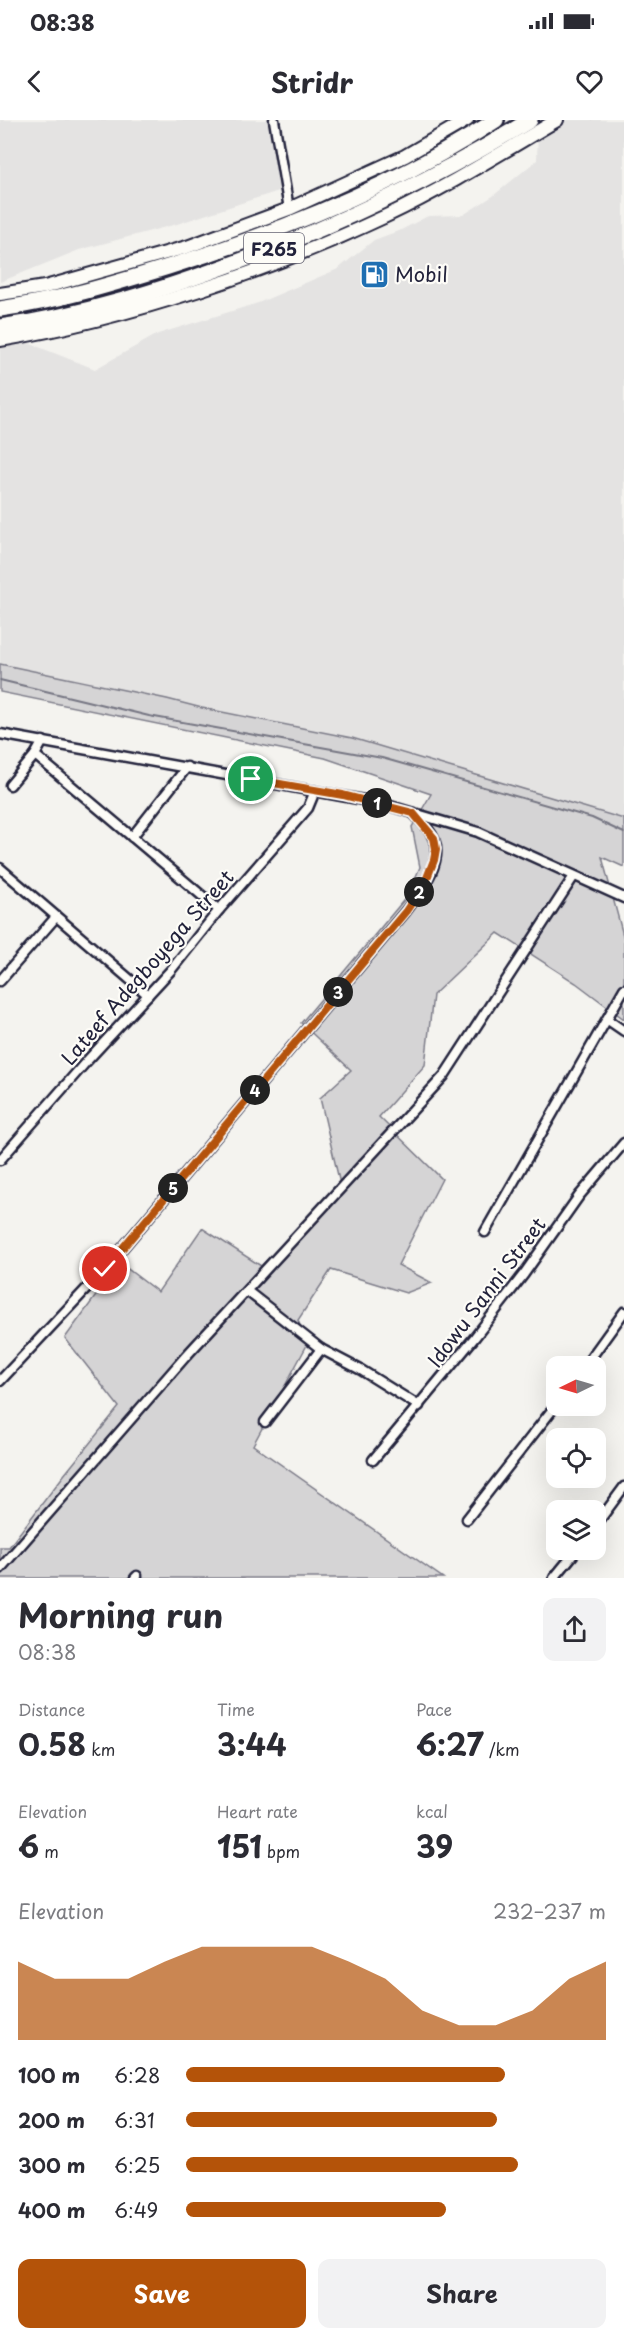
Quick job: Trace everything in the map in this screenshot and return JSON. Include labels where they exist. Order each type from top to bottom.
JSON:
[{"type":"highway","name":"F265","points":[[0,309],[111,285],[223,250],[308,209],[410,168],[496,120]]},
{"type":"highway","name":"F265","points":[[0,327],[120,307],[310,234],[416,185],[530,120]]},
{"type":"main road","points":[[0,294],[45,287],[187,247],[289,209],[308,209],[467,120]]},
{"type":"main road","points":[[0,340],[248,273],[317,246],[387,216],[557,120]]},
{"type":"street","points":[[274,120],[289,209]]},
{"type":"street","points":[[0,734],[380,803],[478,832],[624,898]]},
{"type":"street","points":[[10,785],[35,755],[43,741]]},
{"type":"street","points":[[35,755],[219,910]]},
{"type":"street","points":[[132,837],[187,767]]},
{"type":"street","name":"Lateef Adegboyega Street","points":[[0,1161],[148,995],[308,808],[315,791]]},
{"type":"street","points":[[0,1381],[105,1269],[406,911],[425,883],[436,849],[434,838],[413,813]]},
{"type":"street","points":[[0,868],[148,995]]},
{"type":"street","points":[[0,1569],[186,1356],[444,1076],[574,876]]},
{"type":"street","points":[[0,981],[56,917]]},
{"type":"street","points":[[485,1232],[624,989]]},
{"type":"street","points":[[608,1020],[624,1031]]},
{"type":"street","name":"Idowu Sanni Street","points":[[373,1461],[524,1274],[579,1196],[624,1143]]},
{"type":"street","points":[[247,1291],[321,1349],[362,1370],[419,1406]]},
{"type":"street","points":[[592,1356],[624,1312]]},
{"type":"street","points":[[265,1422],[321,1349]]},
{"type":"street","points":[[467,1519],[547,1416]]},
{"type":"street","points":[[606,1511],[624,1487]]},
{"type":"street","points":[[554,1578],[569,1560]]},
{"type":"shaded area","points":[[0,120],[273,120],[288,188],[177,224],[79,250],[0,282]]},
{"type":"shaded area","points":[[556,120],[624,120],[624,819],[352,738],[0,664],[0,346],[13,337],[95,369],[158,334],[258,303],[338,269],[374,240],[401,230],[428,216],[463,215],[493,196],[537,160],[538,130]]},
{"type":"shaded area","points":[[0,664],[352,738],[624,819],[624,867],[602,857],[624,939],[624,1019],[576,983],[498,933],[433,995],[425,1065],[379,1117],[442,1179],[398,1265],[432,1283],[406,1293],[331,1270],[298,1320],[307,1345],[253,1445],[443,1578],[0,1578],[0,1547],[9,1547],[119,1407],[65,1338],[106,1282],[86,1259],[100,1248],[158,1292],[202,1228],[261,1266],[340,1184],[320,1098],[351,1070],[301,1023],[408,895],[420,867],[412,827],[431,794],[325,758],[0,692]]},
{"type":"waterway","points":[[0,680],[149,716],[382,758],[592,818],[624,833]]},
{"type":"place","name":"Mobil","points":[[374,274]]},
{"type":"route","points":[[105,1269],[406,911],[425,883],[434,860],[436,849],[434,838],[413,813],[343,795],[251,779]]}]
